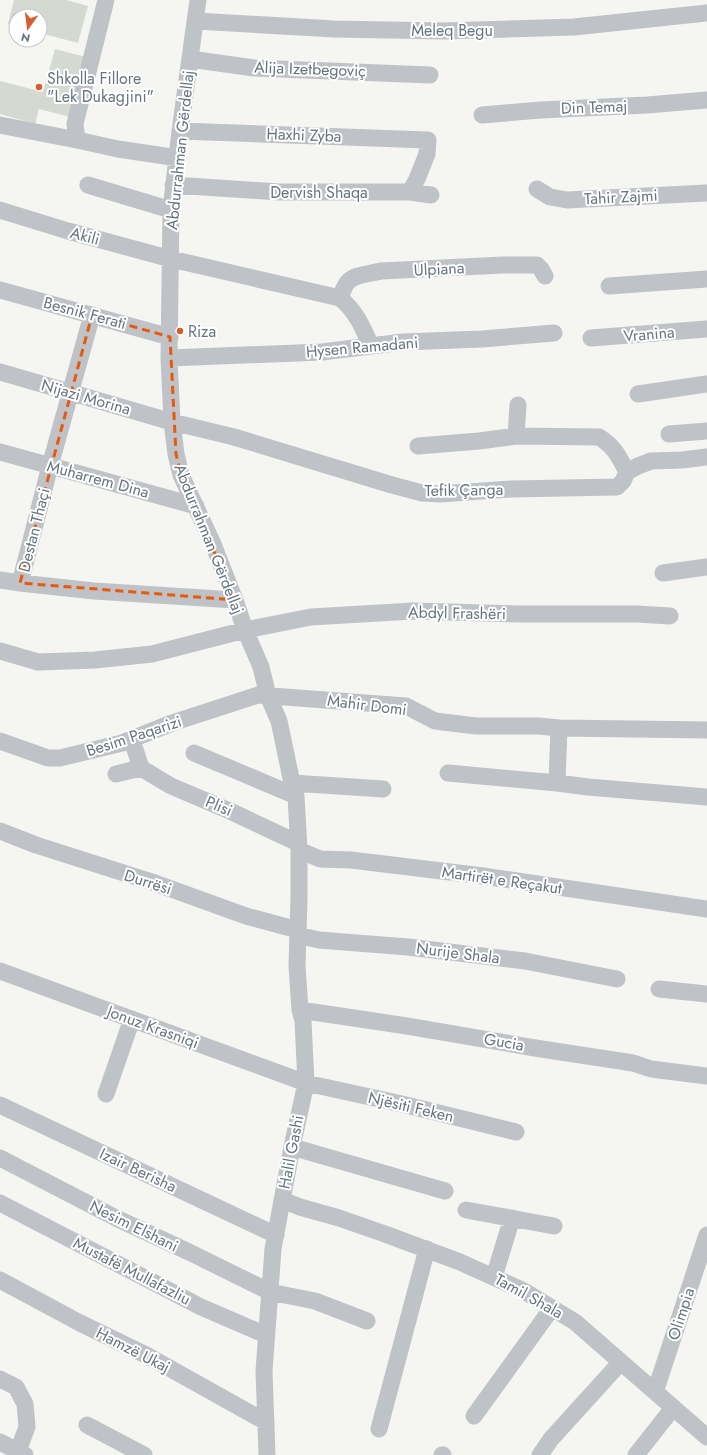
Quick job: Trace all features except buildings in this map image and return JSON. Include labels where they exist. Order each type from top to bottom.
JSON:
[{"type":"street","points":[[77,140],[76,124],[106,0]]},
{"type":"street","name":"Abdurrahman Gërdellaj","points":[[198,0],[180,131],[178,158],[173,185],[171,210],[170,358],[172,422],[176,454],[182,475],[213,544],[245,630],[261,667],[268,696],[279,721],[294,789],[298,846]]},
{"type":"street","name":"Meleq Begu","points":[[196,21],[334,29],[451,30],[574,27],[707,13]]},
{"type":"street","name":"Alija Izetbegoviç","points":[[190,59],[254,68],[430,75]]},
{"type":"street","name":"Din Temaj","points":[[482,114],[647,105],[707,100]]},
{"type":"street","points":[[0,125],[118,149],[178,158]]},
{"type":"street","name":"Haxhi Zyba","points":[[180,131],[428,140],[428,154],[410,192]]},
{"type":"street","points":[[88,185],[171,210]]},
{"type":"street","name":"Dervish Shaqa","points":[[173,185],[279,192],[410,192],[431,195]]},
{"type":"street","name":"Tahir Zajmi","points":[[537,189],[550,197],[567,200],[707,193]]},
{"type":"street","name":"Akili","points":[[0,210],[68,231],[171,259]]},
{"type":"street","points":[[171,259],[340,298],[353,310],[364,329],[371,346]]},
{"type":"street","name":"Ulpiana","points":[[340,298],[346,284],[350,279],[361,275],[381,272],[503,265],[537,265],[542,269],[546,276]]},
{"type":"street","points":[[609,286],[707,279]]},
{"type":"street","name":"Besnik Ferati","points":[[0,290],[170,337]]},
{"type":"street","name":"Destan Thaçi","points":[[92,315],[50,466],[20,583],[94,591],[235,600]]},
{"type":"street","name":"Vranina","points":[[591,338],[707,329]]},
{"type":"street","name":"Hysen Ramadani","points":[[170,358],[322,352],[403,342],[554,334]]},
{"type":"street","name":"Nijazi Morina","points":[[0,372],[172,422]]},
{"type":"street","points":[[638,394],[707,384]]},
{"type":"street","points":[[516,436],[518,405]]},
{"type":"street","name":"Tefik Çanga","points":[[172,422],[234,437],[422,493],[440,494],[511,489],[617,487],[623,481],[628,472],[651,461],[682,460],[707,457]]},
{"type":"street","points":[[669,434],[707,431]]},
{"type":"street","points":[[418,446],[479,441],[516,436],[599,437],[616,451],[628,472]]},
{"type":"street","name":"Muharrem Dina","points":[[0,452],[196,506]]},
{"type":"street","points":[[662,574],[707,567]]},
{"type":"street","points":[[0,580],[20,583]]},
{"type":"street","name":"Abdyl Frashëri","points":[[0,651],[38,662],[94,660],[152,654],[245,630],[311,617],[413,611],[521,614],[637,614],[670,616]]},
{"type":"street","name":"Besim Paqarizi","points":[[0,741],[48,758],[60,758],[132,740],[172,723],[219,707],[258,696],[268,696]]},
{"type":"street","name":"Mahir Domi","points":[[268,696],[406,706],[434,721],[476,726],[707,730]]},
{"type":"street","points":[[557,783],[559,728]]},
{"type":"street","points":[[639,738],[707,739]]},
{"type":"street","points":[[116,774],[141,768],[132,740]]},
{"type":"street","points":[[194,753],[294,789],[383,789]]},
{"type":"street","name":"Plisi","points":[[141,768],[171,786],[230,811],[298,846]]},
{"type":"street","points":[[448,773],[707,797]]},
{"type":"street","name":"Durrësi","points":[[0,832],[44,848],[152,882],[246,916],[298,932]]},
{"type":"street","name":"Martirët e Reçakut","points":[[298,846],[320,859],[351,860],[483,876],[707,909]]},
{"type":"street","name":"Halil Gashi","points":[[267,1455],[264,1370],[270,1292],[276,1235],[282,1200],[306,1083],[303,1021],[300,1010],[297,966],[299,898],[298,846]]},
{"type":"street","name":"Nurije Shala","points":[[298,932],[319,940],[408,947],[526,961],[617,980]]},
{"type":"street","name":"Jonuz Krasniqi","points":[[0,971],[132,1018],[306,1083]]},
{"type":"street","points":[[658,989],[707,994]]},
{"type":"street","name":"Gucia","points":[[300,1010],[633,1063],[651,1069],[707,1076]]},
{"type":"street","points":[[106,1094],[132,1018]]},
{"type":"street","name":"Njësiti Feken","points":[[306,1083],[402,1104],[516,1132]]},
{"type":"street","name":"Izair Berisha","points":[[0,1105],[276,1235]]},
{"type":"street","points":[[292,1147],[445,1191]]},
{"type":"street","name":"Nesim Elshani","points":[[0,1158],[118,1219],[270,1292],[315,1301],[367,1321]]},
{"type":"street","name":"Tamil Shala","points":[[282,1200],[300,1207],[339,1218],[426,1249],[524,1291],[575,1322],[620,1363],[707,1437]]},
{"type":"street","name":"Mustafë Mullafazliu","points":[[0,1203],[202,1307],[266,1335]]},
{"type":"street","points":[[466,1210],[554,1226]]},
{"type":"street","points":[[494,1277],[512,1218]]},
{"type":"street","name":"Olimpia","points":[[655,1392],[707,1235]]},
{"type":"street","points":[[379,1429],[426,1249]]},
{"type":"street","name":"Hamzë Ukaj","points":[[0,1280],[146,1355],[266,1422]]},
{"type":"street","points":[[474,1416],[552,1308]]},
{"type":"street","points":[[540,1455],[551,1439],[620,1363]]},
{"type":"street","points":[[0,1379],[16,1387],[25,1404],[27,1427],[21,1453],[0,1442]]},
{"type":"street","points":[[636,1455],[673,1408]]},
{"type":"street","points":[[87,1425],[144,1455]]},
{"type":"highlighted area","points":[[92,315],[170,337],[176,454],[181,475],[235,600],[20,583]]},
{"type":"shaded area","points":[[14,0],[66,0],[88,6],[78,43],[48,35],[48,8],[12,8]]},
{"type":"shaded area","points":[[55,49],[86,57],[70,117],[39,109],[35,124],[0,114],[0,81],[43,92]]},
{"type":"place","name":"Shkolla Fillore \"Lek Dukagjini\"","points":[[39,87]]},
{"type":"place","name":"Riza","points":[[180,331]]}]
